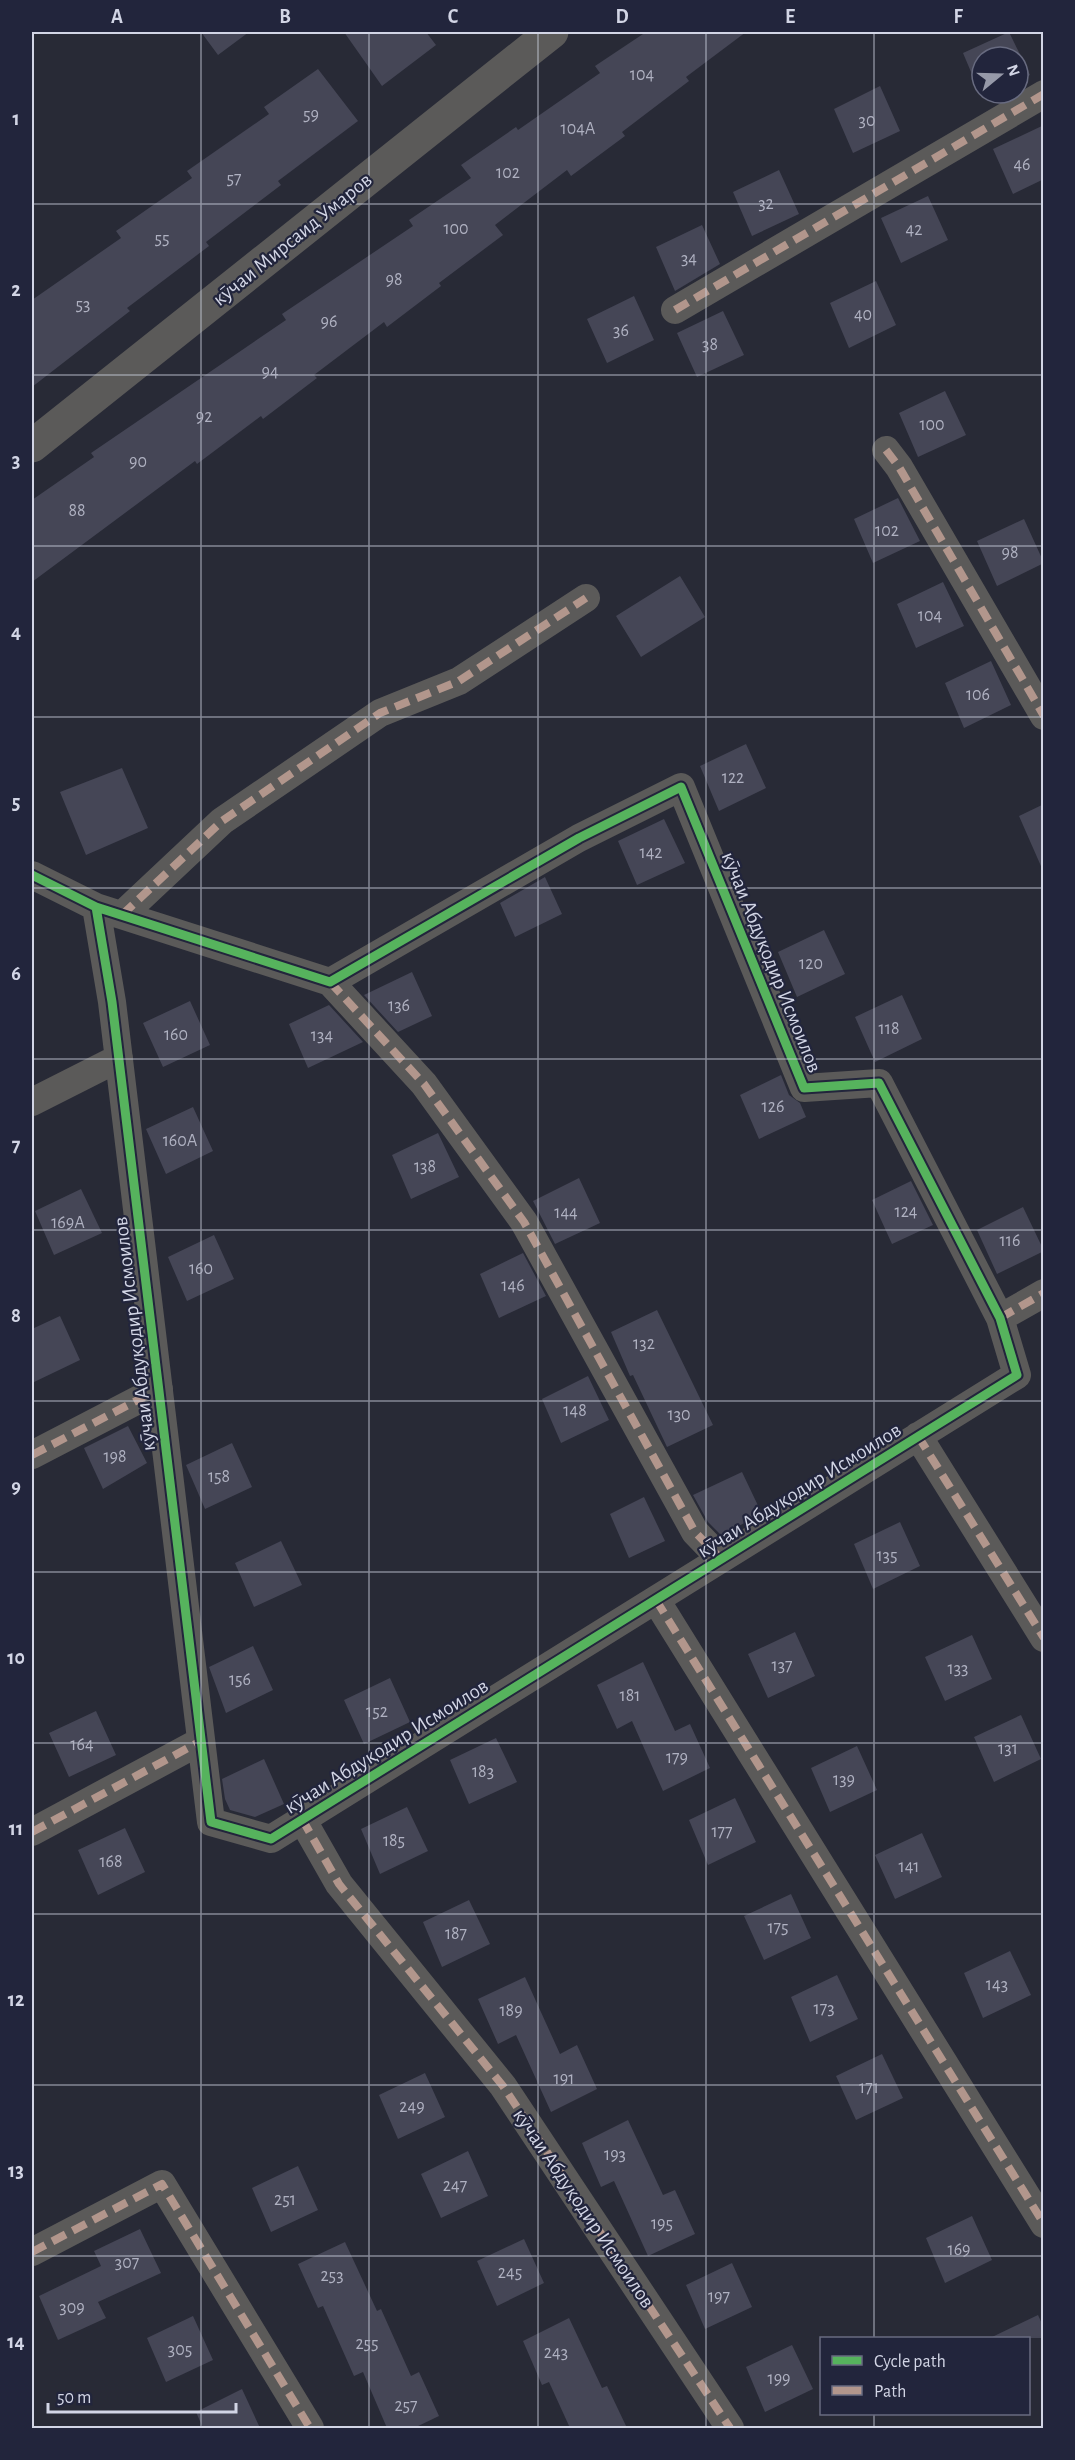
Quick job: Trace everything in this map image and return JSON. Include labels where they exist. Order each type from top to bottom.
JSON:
[{"type":"street","name":"кӯчаи Мирсаид Умаров","points":[[32,446],[552,32]]},
{"type":"street","points":[[675,310],[1044,94]]},
{"type":"street","points":[[886,450],[899,467],[1044,716]]},
{"type":"street","points":[[109,911],[222,821],[380,713],[459,681],[586,598]]},
{"type":"street","name":"кӯчаи Абдуқодир Исмоилов","points":[[109,911],[119,1058],[211,1822],[271,1839],[1017,1375],[1000,1318],[879,1083],[804,1088],[681,787],[579,838],[330,981],[424,1084],[524,1222],[695,1532],[721,1559]]},
{"type":"street","points":[[32,875],[109,911],[330,981]]},
{"type":"street","points":[[32,1102],[119,1058]]},
{"type":"street","points":[[1000,1318],[1044,1293]]},
{"type":"street","points":[[32,1455],[159,1389]]},
{"type":"street","name":"кӯчаи Абдуқодир Исмоилов","points":[[918,1437],[1044,1638]]},
{"type":"street","points":[[656,1599],[1044,2224]]},
{"type":"street","points":[[32,1832],[201,1742]]},
{"type":"street","name":"кӯчаи Абдуқодир Исмоилов","points":[[302,1819],[339,1884],[503,2086],[730,2428]]},
{"type":"street","points":[[32,2252],[162,2184],[310,2428]]},
{"type":"building","points":[[201,32],[249,32],[218,55]]},
{"type":"building","points":[[344,32],[426,32],[436,45],[382,86]]},
{"type":"building","points":[[646,32],[746,32],[686,77],[689,81],[622,132],[625,136],[571,176],[567,170],[495,225],[503,235],[439,283],[441,286],[387,327],[384,322],[314,375],[317,378],[263,419],[261,416],[197,464],[195,461],[32,582],[32,500],[94,457],[91,453],[286,320],[282,314],[413,226],[409,220],[471,178],[461,165],[516,127],[518,130],[600,73],[595,66]]},
{"type":"building","points":[[1009,32],[1015,45],[981,45]]},
{"type":"building","points":[[970,50],[970,70],[963,53]]},
{"type":"building","points":[[318,69],[358,121],[278,181],[281,185],[206,242],[209,246],[127,308],[130,311],[32,387],[32,300],[121,238],[116,231],[192,178],[187,171],[269,114],[264,107]]},
{"type":"building","points":[[880,86],[900,131],[853,153],[834,109]]},
{"type":"building","points":[[1044,125],[1044,179],[1013,194],[993,149]]},
{"type":"building","points":[[779,170],[799,214],[752,236],[733,192]]},
{"type":"building","points":[[928,196],[948,240],[901,263],[881,218]]},
{"type":"building","points":[[702,225],[720,264],[675,291],[656,247]]},
{"type":"building","points":[[876,281],[896,325],[849,348],[830,303]]},
{"type":"building","points":[[634,296],[654,340],[607,363],[587,319]]},
{"type":"building","points":[[723,311],[744,355],[697,377],[677,333]]},
{"type":"building","points":[[945,391],[966,435],[918,457],[899,413]]},
{"type":"building","points":[[898,498],[920,541],[873,563],[854,519]]},
{"type":"building","points":[[1024,519],[1044,563],[997,586],[977,541]]},
{"type":"building","points":[[680,576],[705,617],[641,657],[616,616]]},
{"type":"building","points":[[943,582],[964,626],[916,648],[897,604]]},
{"type":"building","points":[[991,661],[1011,705],[964,728],[945,683]]},
{"type":"building","points":[[746,744],[766,788],[719,811],[700,766]]},
{"type":"building","points":[[122,768],[148,828],[86,855],[60,792]]},
{"type":"building","points":[[1044,804],[1044,873],[1019,816]]},
{"type":"building","points":[[664,819],[685,863],[637,885],[618,841]]},
{"type":"building","points":[[545,877],[562,914],[515,937],[500,903]]},
{"type":"building","points":[[824,930],[845,974],[797,997],[778,952]]},
{"type":"building","points":[[412,972],[432,1016],[398,1032],[364,995]]},
{"type":"building","points":[[902,995],[922,1039],[875,1062],[855,1017]]},
{"type":"building","points":[[190,1001],[210,1045],[163,1067],[143,1023]]},
{"type":"building","points":[[329,1005],[363,1042],[308,1068],[289,1024]]},
{"type":"building","points":[[781,1075],[789,1095],[800,1103],[806,1117],[759,1139],[740,1095]]},
{"type":"building","points":[[193,1107],[213,1151],[166,1174],[146,1129]]},
{"type":"building","points":[[438,1133],[459,1177],[411,1199],[392,1155]]},
{"type":"building","points":[[579,1178],[600,1223],[555,1244],[533,1201]]},
{"type":"building","points":[[911,1181],[933,1225],[892,1244],[872,1200]]},
{"type":"building","points":[[81,1189],[102,1233],[54,1255],[35,1211]]},
{"type":"building","points":[[1023,1207],[1044,1251],[997,1274],[977,1230]]},
{"type":"building","points":[[214,1235],[234,1279],[187,1301],[168,1257]]},
{"type":"building","points":[[523,1253],[546,1296],[499,1318],[480,1274]]},
{"type":"building","points":[[657,1310],[713,1425],[667,1447],[633,1375],[630,1376],[611,1332]]},
{"type":"building","points":[[60,1316],[80,1360],[32,1383],[32,1329]]},
{"type":"building","points":[[588,1376],[609,1420],[561,1443],[542,1399]]},
{"type":"building","points":[[128,1426],[147,1463],[103,1489],[84,1448]]},
{"type":"building","points":[[232,1443],[252,1487],[205,1509],[186,1465]]},
{"type":"building","points":[[742,1472],[762,1514],[721,1535],[708,1522],[693,1495]]},
{"type":"building","points":[[644,1497],[665,1541],[629,1558],[610,1514]]},
{"type":"building","points":[[900,1522],[920,1566],[873,1589],[854,1544]]},
{"type":"building","points":[[281,1541],[302,1585],[254,1607],[235,1563]]},
{"type":"building","points":[[795,1632],[815,1676],[768,1698],[748,1654]]},
{"type":"building","points":[[972,1635],[992,1679],[945,1701],[925,1657]]},
{"type":"building","points":[[253,1646],[273,1690],[226,1713],[209,1667]]},
{"type":"building","points":[[643,1662],[675,1731],[690,1724],[710,1768],[663,1791],[632,1721],[617,1729],[597,1685]]},
{"type":"building","points":[[390,1678],[410,1722],[364,1744],[344,1700]]},
{"type":"building","points":[[96,1711],[116,1755],[69,1777],[49,1733]]},
{"type":"building","points":[[1021,1715],[1041,1759],[994,1782],[974,1737]]},
{"type":"building","points":[[496,1738],[517,1782],[469,1804],[450,1760]]},
{"type":"building","points":[[857,1746],[877,1790],[830,1812],[811,1768]]},
{"type":"building","points":[[264,1759],[284,1804],[255,1817],[230,1810],[225,1799],[222,1779]]},
{"type":"building","points":[[735,1798],[756,1842],[708,1865],[689,1820]]},
{"type":"building","points":[[407,1807],[428,1851],[380,1874],[361,1829]]},
{"type":"building","points":[[125,1828],[145,1872],[98,1895],[78,1850]]},
{"type":"building","points":[[922,1833],[942,1877],[895,1899],[875,1855]]},
{"type":"building","points":[[791,1894],[811,1938],[764,1960],[744,1916]]},
{"type":"building","points":[[469,1900],[490,1944],[442,1967],[423,1922]]},
{"type":"building","points":[[1010,1951],[1031,1995],[983,2018],[964,1973]]},
{"type":"building","points":[[837,1975],[858,2019],[810,2042],[791,1997]]},
{"type":"building","points":[[525,1977],[560,2054],[577,2045],[597,2089],[551,2112],[516,2035],[498,2044],[478,1999]]},
{"type":"building","points":[[882,2054],[903,2098],[856,2120],[836,2076]]},
{"type":"building","points":[[425,2073],[445,2117],[398,2139],[379,2095]]},
{"type":"building","points":[[628,2120],[663,2195],[675,2190],[695,2234],[648,2256],[614,2181],[601,2187],[582,2143]]},
{"type":"building","points":[[468,2151],[488,2196],[441,2218],[421,2174]]},
{"type":"building","points":[[298,2166],[318,2210],[271,2232],[252,2188]]},
{"type":"building","points":[[972,2216],[992,2260],[945,2283],[926,2238]]},
{"type":"building","points":[[140,2229],[161,2273],[98,2302],[106,2318],[58,2340],[39,2296],[101,2266],[94,2251]]},
{"type":"building","points":[[524,2239],[544,2283],[497,2306],[477,2261]]},
{"type":"building","points":[[345,2242],[377,2311],[381,2309],[411,2376],[419,2372],[439,2416],[414,2428],[387,2428],[363,2372],[354,2376],[323,2306],[318,2308],[298,2264]]},
{"type":"building","points":[[732,2263],[752,2307],[705,2329],[686,2285]]},
{"type":"building","points":[[1038,2315],[1044,2328],[1044,2338],[992,2337]]},
{"type":"building","points":[[193,2316],[213,2360],[166,2382],[147,2338]]},
{"type":"building","points":[[569,2318],[602,2388],[607,2386],[627,2428],[570,2428],[549,2382],[542,2385],[523,2341]]},
{"type":"building","points":[[792,2345],[813,2389],[765,2412],[746,2367]]},
{"type":"building","points":[[242,2389],[260,2428],[203,2428],[196,2412]]},
{"type":"marked path","points":[[675,310],[1044,94]]},
{"type":"marked path","points":[[886,450],[899,467],[1044,716]]},
{"type":"marked path","points":[[122,915],[222,821],[380,713],[459,681],[586,598]]},
{"type":"marked path","points":[[330,982],[424,1084],[524,1222],[695,1532],[721,1559]]},
{"type":"marked path","points":[[1000,1318],[1044,1293]]},
{"type":"marked path","points":[[32,1455],[159,1389]]},
{"type":"marked path","points":[[918,1436],[1044,1638]]},
{"type":"marked path","points":[[656,1600],[1044,2224]]},
{"type":"marked path","points":[[32,1832],[201,1741]]},
{"type":"marked path","points":[[302,1819],[339,1884],[503,2086],[730,2428]]},
{"type":"marked path","points":[[32,2252],[162,2184],[310,2428]]},
{"type":"cycle path","points":[[32,875],[96,907],[330,982],[579,838],[681,787],[804,1088],[879,1083],[1000,1318],[1017,1375],[271,1839],[211,1822],[112,1002],[96,907]]}]
